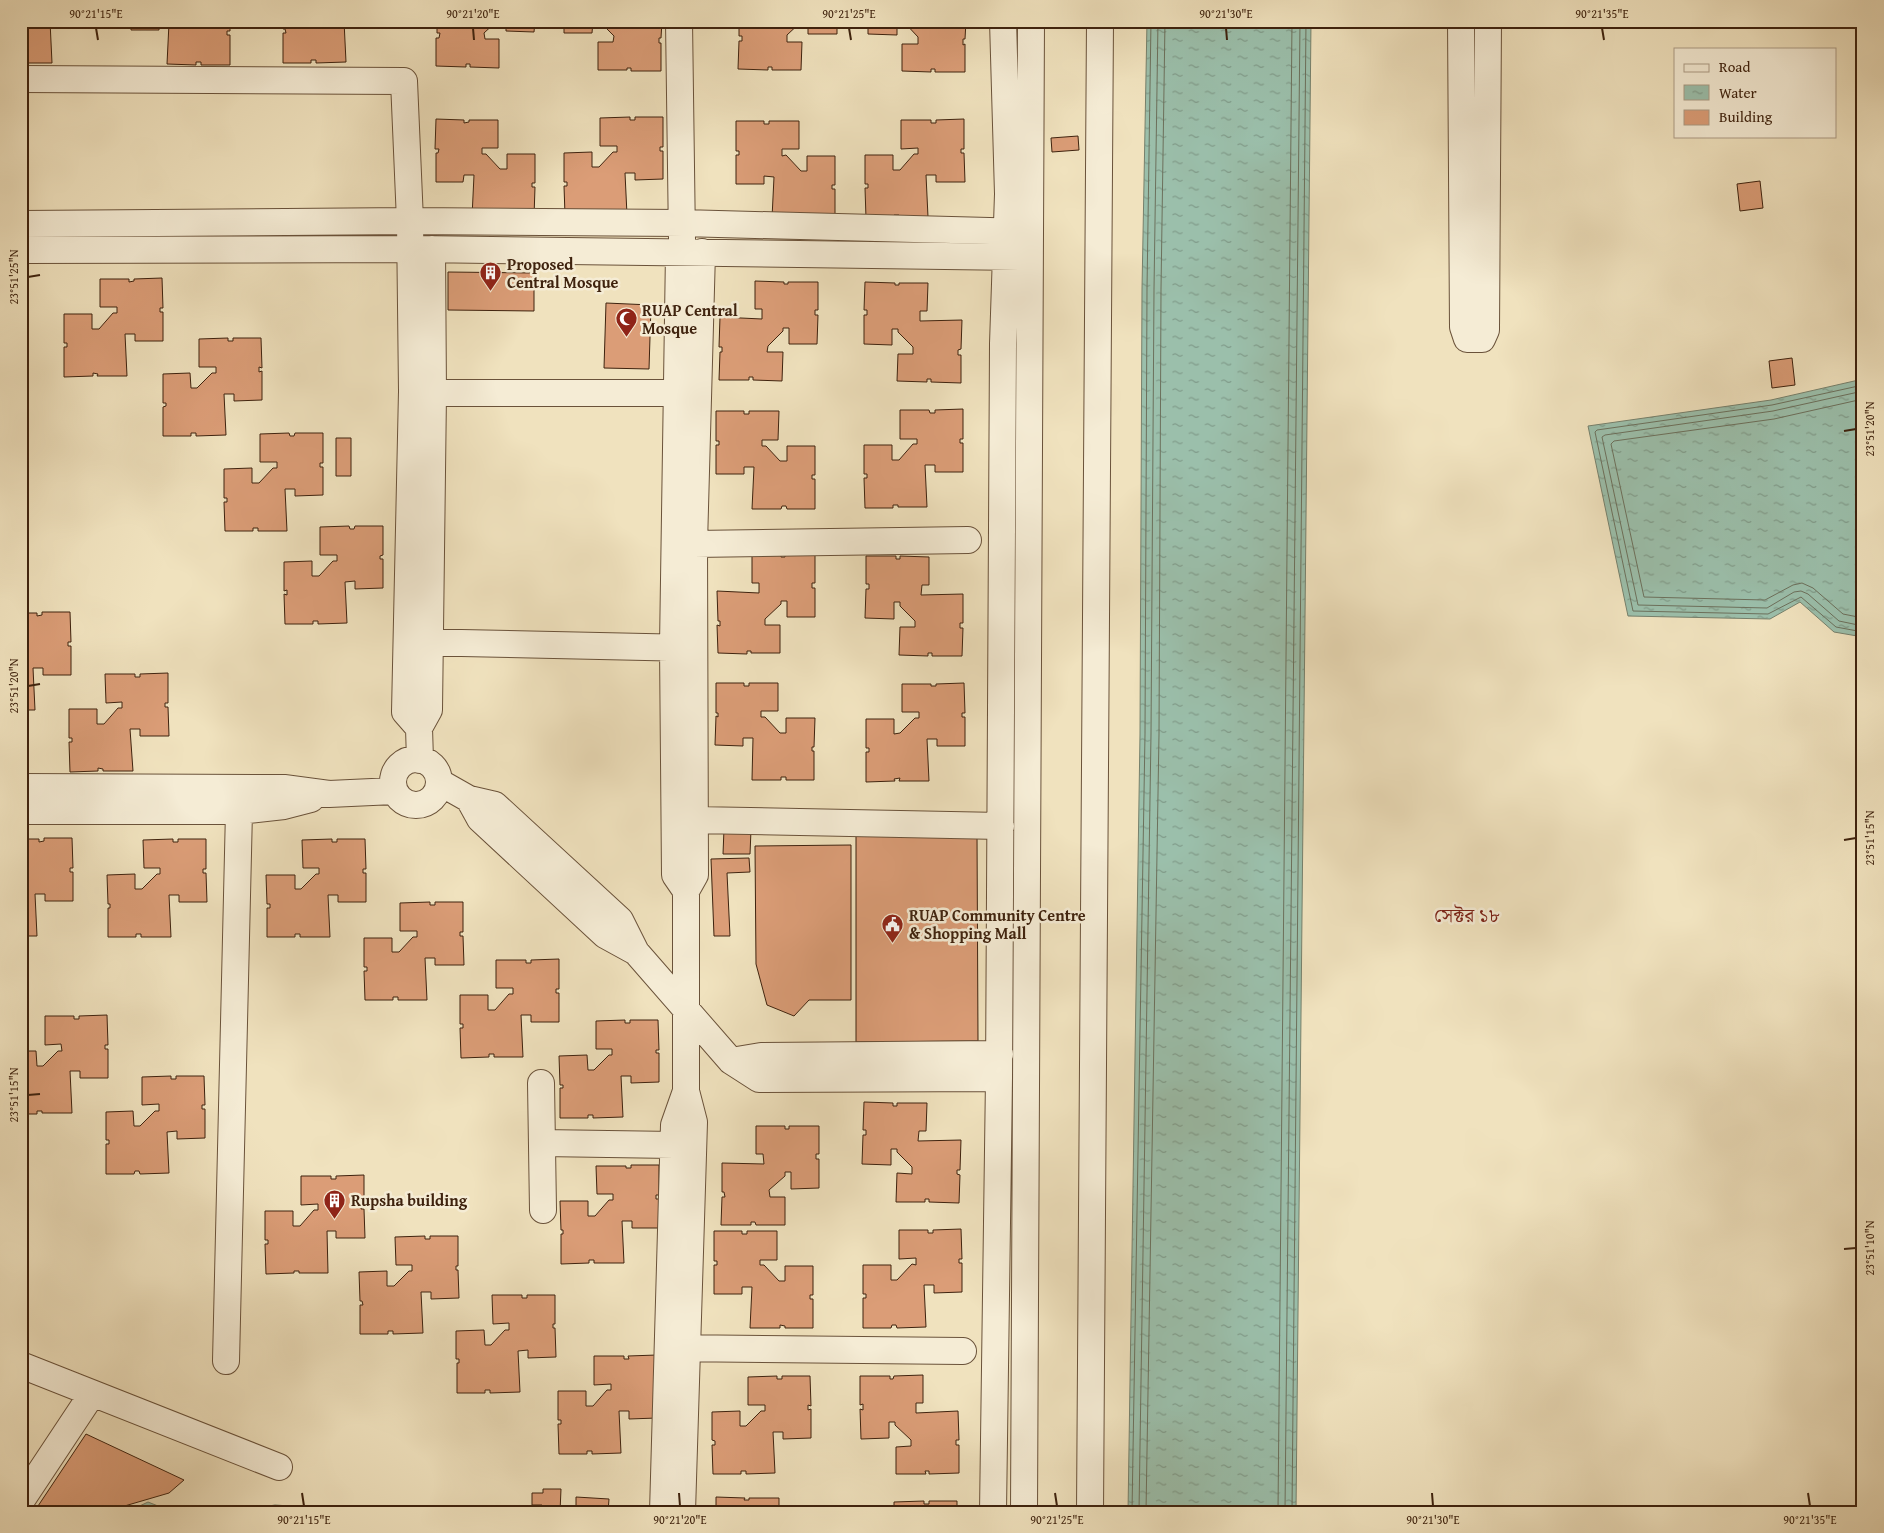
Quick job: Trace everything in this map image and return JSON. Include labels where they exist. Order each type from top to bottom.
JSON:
[{"type":"street","points":[[663,1512],[694,1122],[686,1091],[686,891],[695,875],[694,544],[688,393],[688,252],[682,223],[679,21]]},
{"type":"street","points":[[993,1512],[1000,1066],[1003,344],[1019,244],[1007,150],[1002,21]]},
{"type":"street","points":[[1024,1512],[1028,821],[1019,244],[1031,21]]},
{"type":"street","points":[[1090,1512],[1100,21]]},
{"type":"street","points":[[1461,21],[1463,327],[1467,339],[1482,339],[1486,330],[1488,21]]},
{"type":"street","points":[[21,78],[404,81],[410,222],[421,249],[429,710],[419,728],[420,760]]},
{"type":"street","points":[[21,224],[682,223],[1019,244]]},
{"type":"street","points":[[21,250],[421,249],[688,252],[1019,244]]},
{"type":"street","points":[[423,392],[688,393]]},
{"type":"street","points":[[419,728],[405,712],[407,642],[423,392]]},
{"type":"street","points":[[686,891],[675,875],[673,646],[688,393]]},
{"type":"street","points":[[694,544],[968,540]]},
{"type":"street","points":[[407,642],[693,648]]},
{"type":"street","points":[[412,759],[420,760],[433,767],[439,782],[434,796],[420,804],[412,805],[399,798],[394,791],[393,777],[400,765],[412,759]]},
{"type":"street","points":[[439,782],[469,799],[495,805],[620,920],[636,952],[686,1007],[731,1061],[759,1079],[1000,1066]]},
{"type":"street","points":[[21,787],[284,788],[329,794],[394,791]]},
{"type":"street","points":[[21,811],[239,810],[284,806],[329,794]]},
{"type":"street","points":[[226,1360],[239,810]]},
{"type":"street","points":[[694,812],[1028,821]]},
{"type":"street","points":[[541,1083],[543,1210]]},
{"type":"street","points":[[682,1512],[677,1349],[674,1125],[686,1091]]},
{"type":"street","points":[[542,1143],[674,1145]]},
{"type":"street","points":[[677,1349],[963,1351]]},
{"type":"street","points":[[21,1365],[279,1467]]},
{"type":"street","points":[[21,1501],[92,1394]]},
{"type":"water","points":[[1147,21],[1311,21],[1296,1512],[1128,1512],[1140,734],[1142,289]]},
{"type":"water","points":[[1863,379],[1863,637],[1834,632],[1800,602],[1770,619],[1628,616],[1588,426],[1771,400]]},
{"type":"water","points":[[148,1502],[173,1512],[127,1512]]},
{"type":"water","points":[[275,1505],[334,1509],[341,1512],[232,1512]]},
{"type":"building","points":[[21,21],[50,21],[52,63],[23,63]]},
{"type":"building","points":[[60,21],[88,21],[88,28],[60,28]]},
{"type":"building","points":[[131,21],[230,21],[230,31],[227,31],[227,35],[230,35],[230,65],[201,65],[201,62],[196,62],[196,65],[167,64],[169,23],[159,23],[159,30],[131,30]]},
{"type":"building","points":[[282,21],[344,21],[346,62],[316,63],[316,60],[311,60],[311,63],[283,63],[283,33],[286,33],[285,29],[283,29]]},
{"type":"building","points":[[354,21],[382,21],[382,27],[354,28]]},
{"type":"building","points":[[437,21],[497,21],[484,33],[485,39],[499,39],[499,68],[470,67],[470,64],[466,64],[466,67],[436,66],[436,38],[439,38],[440,33],[437,33]]},
{"type":"building","points":[[506,21],[535,21],[534,32],[506,31]]},
{"type":"building","points":[[564,21],[593,21],[592,33],[564,33]]},
{"type":"building","points":[[599,21],[662,21],[661,38],[659,38],[659,43],[661,43],[661,71],[631,71],[631,68],[627,68],[627,70],[598,70],[598,42],[613,42],[614,36]]},
{"type":"building","points":[[739,21],[802,21],[787,35],[787,42],[802,42],[801,70],[772,70],[772,67],[768,67],[768,70],[738,69],[739,41],[742,41],[742,36],[739,36]]},
{"type":"building","points":[[808,21],[837,21],[837,34],[808,34]]},
{"type":"building","points":[[868,21],[897,21],[897,35],[868,34]]},
{"type":"building","points":[[903,21],[966,21],[965,39],[963,39],[963,45],[965,44],[965,72],[935,72],[935,69],[931,69],[931,72],[902,71],[902,44],[918,44],[918,37]]},
{"type":"building","points":[[630,117],[630,120],[635,120],[635,117],[663,117],[663,147],[660,147],[660,151],[663,151],[663,179],[635,180],[635,173],[625,173],[627,215],[565,215],[564,186],[567,186],[567,182],[564,182],[564,153],[592,152],[592,167],[599,167],[613,152],[617,152],[617,146],[600,146],[600,118]]},
{"type":"building","points":[[436,119],[464,120],[464,123],[469,122],[469,120],[498,120],[498,148],[482,148],[482,154],[486,154],[500,169],[507,169],[507,154],[535,154],[535,183],[532,183],[532,187],[535,187],[534,217],[472,217],[474,175],[464,175],[463,182],[436,182],[436,153],[438,153],[439,149],[435,149]]},
{"type":"building","points":[[964,119],[964,149],[961,149],[961,153],[964,153],[965,182],[936,182],[936,175],[926,175],[928,217],[899,217],[899,215],[894,215],[894,217],[866,218],[865,188],[868,188],[868,184],[865,184],[865,155],[893,155],[893,170],[900,170],[914,154],[918,154],[918,148],[901,149],[901,120],[931,120],[931,123],[936,123],[936,120]]},
{"type":"building","points":[[736,121],[764,121],[764,124],[769,124],[769,121],[799,121],[799,149],[782,149],[782,156],[786,155],[801,171],[807,171],[807,156],[835,156],[835,185],[832,185],[832,189],[835,189],[835,219],[772,218],[774,177],[764,176],[764,184],[736,184],[736,155],[739,155],[739,151],[736,151]]},
{"type":"building","points":[[1078,136],[1079,150],[1052,152],[1051,138]]},
{"type":"building","points":[[1760,181],[1763,208],[1740,211],[1737,184]]},
{"type":"building","name":"Proposed Central Mosque","points":[[448,272],[534,273],[534,311],[448,310]]},
{"type":"building","points":[[162,278],[163,308],[160,308],[160,312],[163,312],[163,341],[135,341],[135,334],[125,334],[127,376],[97,376],[98,374],[93,373],[93,376],[64,377],[64,347],[67,347],[67,343],[64,343],[64,314],[92,314],[92,329],[99,329],[113,313],[117,313],[117,307],[100,307],[100,279],[129,279],[129,282],[134,281],[134,279]]},
{"type":"building","points":[[755,281],[784,282],[784,284],[788,284],[788,282],[818,282],[818,310],[815,310],[815,315],[818,315],[817,344],[789,344],[789,328],[783,328],[783,331],[768,346],[767,352],[783,352],[782,381],[753,380],[753,377],[749,377],[749,380],[719,380],[720,352],[722,352],[722,347],[719,347],[720,317],[762,319],[762,309],[755,309]]},
{"type":"building","points":[[865,282],[895,283],[895,285],[899,285],[899,283],[928,283],[927,311],[920,311],[920,321],[962,320],[961,349],[958,350],[958,355],[961,355],[961,383],[931,382],[931,379],[927,379],[927,382],[897,381],[898,354],[913,354],[913,347],[898,332],[898,329],[892,329],[892,345],[864,344],[864,315],[867,315],[867,310],[864,310]]},
{"type":"building","name":"RUAP Central Mosque","points":[[606,303],[651,305],[649,369],[604,368]]},
{"type":"building","points":[[228,338],[228,341],[233,341],[233,338],[261,338],[262,368],[259,367],[259,372],[262,371],[262,400],[234,401],[234,394],[224,394],[226,435],[196,436],[196,433],[191,433],[191,436],[163,436],[163,407],[166,406],[166,403],[163,403],[163,374],[190,373],[191,388],[197,388],[212,373],[216,373],[216,367],[199,367],[199,339]]},
{"type":"building","points":[[1792,358],[1795,385],[1772,388],[1769,361]]},
{"type":"building","points":[[963,409],[963,439],[960,439],[960,443],[963,443],[963,472],[935,472],[935,465],[925,465],[927,507],[898,507],[898,505],[893,505],[893,508],[865,508],[864,478],[867,478],[867,474],[864,474],[864,445],[892,445],[892,460],[899,460],[913,444],[917,444],[917,439],[900,439],[900,410],[929,410],[930,413],[935,413],[935,410]]},
{"type":"building","points":[[716,411],[744,411],[744,414],[749,414],[749,411],[779,411],[778,440],[762,440],[762,446],[766,446],[780,461],[787,461],[787,446],[815,446],[815,475],[812,475],[812,479],[815,479],[815,509],[787,509],[786,506],[782,506],[781,509],[752,509],[754,467],[744,467],[744,474],[716,474],[716,445],[719,445],[719,441],[716,441]]},
{"type":"building","points":[[289,433],[290,436],[294,436],[295,433],[323,433],[323,463],[320,463],[320,467],[323,467],[323,495],[295,496],[295,489],[285,489],[287,531],[258,531],[258,528],[253,528],[253,531],[225,531],[224,502],[227,502],[227,498],[224,498],[224,469],[252,468],[252,483],[259,483],[273,468],[277,468],[277,462],[260,462],[260,434]]},
{"type":"building","points":[[336,438],[351,438],[351,476],[336,476]]},
{"type":"building","points":[[349,526],[350,529],[354,529],[355,526],[383,526],[383,555],[380,556],[380,559],[383,559],[383,588],[355,589],[355,581],[345,582],[347,623],[318,624],[318,621],[313,621],[313,624],[285,624],[284,594],[287,595],[287,590],[284,591],[284,562],[312,561],[312,576],[319,576],[333,561],[337,561],[337,555],[320,555],[320,527]]},
{"type":"building","points":[[752,555],[781,555],[781,557],[785,557],[785,555],[815,555],[815,583],[812,583],[812,588],[815,588],[815,617],[787,617],[787,601],[781,601],[781,604],[765,619],[765,625],[780,625],[780,653],[751,653],[751,651],[747,651],[747,654],[718,653],[717,625],[720,626],[720,621],[718,621],[717,591],[759,593],[759,583],[752,583]]},
{"type":"building","points":[[866,556],[896,556],[896,559],[900,559],[900,556],[929,557],[929,585],[922,585],[921,595],[963,594],[963,623],[960,623],[960,628],[963,628],[962,656],[932,656],[932,653],[928,653],[928,656],[899,655],[900,627],[915,627],[915,621],[900,606],[900,602],[894,602],[894,619],[865,618],[866,589],[869,589],[869,584],[866,584]]},
{"type":"building","points":[[42,612],[70,612],[71,642],[68,642],[68,646],[71,646],[71,675],[43,675],[43,668],[33,668],[35,710],[21,710],[21,647],[24,647],[24,641],[21,641],[21,613],[37,613],[37,616],[42,615]]},
{"type":"building","points":[[168,673],[168,703],[165,703],[165,707],[168,707],[169,736],[140,736],[140,729],[130,729],[133,771],[103,771],[103,769],[98,768],[98,771],[70,772],[69,742],[72,742],[72,738],[69,738],[69,709],[97,709],[97,724],[104,724],[118,708],[122,708],[122,702],[106,703],[105,674],[135,674],[135,677],[140,677],[140,674]]},
{"type":"building","points":[[716,683],[744,683],[744,686],[749,686],[749,683],[778,683],[778,711],[761,711],[761,717],[765,717],[780,733],[786,733],[786,718],[815,718],[814,747],[812,747],[812,751],[814,751],[814,780],[786,780],[786,777],[781,777],[781,780],[752,780],[753,738],[743,738],[743,746],[715,745],[716,716],[718,717],[718,713],[716,713]]},
{"type":"building","points":[[964,683],[965,713],[962,713],[962,717],[965,717],[965,746],[937,746],[937,739],[927,739],[929,781],[899,781],[900,778],[894,779],[895,781],[866,782],[866,752],[869,752],[869,748],[866,748],[866,719],[894,719],[894,734],[900,733],[915,718],[919,718],[919,712],[902,712],[902,684],[931,684],[931,686],[936,686],[936,684]]},
{"type":"building","points":[[724,829],[751,830],[750,854],[723,854]]},
{"type":"building","points":[[856,833],[977,833],[978,1041],[856,1042]]},
{"type":"building","points":[[44,838],[72,838],[73,868],[70,868],[70,872],[73,872],[73,901],[45,901],[45,894],[35,894],[37,936],[21,936],[21,875],[27,873],[27,867],[21,867],[21,839],[39,839],[39,842],[44,841]]},
{"type":"building","points":[[173,839],[173,842],[178,842],[178,839],[206,839],[206,869],[203,869],[203,873],[206,873],[207,902],[179,902],[179,895],[169,895],[171,937],[141,937],[141,934],[136,934],[136,937],[108,937],[108,908],[110,908],[110,904],[108,904],[107,875],[135,874],[135,889],[142,889],[157,874],[160,874],[160,868],[144,868],[143,840]]},
{"type":"building","points":[[332,839],[332,842],[337,842],[337,839],[365,839],[366,869],[363,869],[363,873],[366,873],[366,902],[338,902],[338,895],[328,895],[330,937],[300,937],[300,934],[295,934],[295,937],[267,937],[267,908],[270,908],[270,904],[267,904],[266,875],[295,875],[295,889],[301,889],[316,874],[319,874],[319,868],[303,868],[302,840]]},
{"type":"building","points":[[851,845],[851,1000],[809,1000],[794,1016],[767,1005],[756,964],[755,846]]},
{"type":"building","points":[[749,858],[750,872],[727,873],[730,936],[714,936],[711,859]]},
{"type":"building","points":[[430,902],[430,905],[435,905],[435,902],[463,902],[463,932],[460,932],[460,936],[463,936],[464,965],[435,965],[435,958],[425,958],[427,1000],[398,1000],[398,997],[393,997],[393,1000],[365,1000],[364,971],[367,971],[367,967],[364,967],[364,938],[392,938],[392,952],[399,952],[413,937],[417,937],[417,931],[400,931],[400,903]]},
{"type":"building","points":[[559,959],[559,989],[556,989],[556,993],[559,993],[559,1022],[531,1022],[531,1015],[521,1015],[523,1057],[494,1057],[494,1054],[489,1054],[489,1057],[461,1058],[460,1028],[463,1028],[463,1024],[460,1024],[460,995],[488,995],[488,1010],[495,1010],[509,994],[513,994],[513,988],[496,988],[496,960],[526,960],[526,963],[531,963],[531,960]]},
{"type":"building","points":[[107,1015],[108,1045],[105,1045],[105,1049],[108,1049],[108,1078],[80,1078],[80,1071],[70,1071],[72,1113],[42,1113],[42,1111],[37,1111],[37,1114],[21,1114],[21,1051],[36,1051],[37,1066],[43,1066],[58,1051],[62,1051],[61,1044],[45,1045],[45,1016],[74,1016],[74,1019],[79,1019],[79,1016]]},
{"type":"building","points":[[625,1020],[625,1023],[630,1023],[630,1020],[658,1020],[659,1050],[656,1050],[656,1053],[659,1053],[659,1082],[631,1083],[631,1076],[621,1076],[623,1117],[593,1118],[593,1115],[588,1115],[588,1118],[560,1118],[560,1088],[563,1088],[563,1085],[560,1085],[559,1056],[587,1055],[588,1070],[594,1070],[609,1055],[612,1055],[612,1049],[596,1049],[596,1021]]},
{"type":"building","points":[[171,1076],[171,1079],[176,1079],[176,1076],[204,1076],[205,1105],[202,1105],[202,1109],[205,1109],[205,1138],[177,1139],[177,1131],[167,1132],[169,1173],[140,1174],[139,1171],[135,1171],[134,1174],[106,1174],[106,1144],[109,1144],[109,1140],[106,1140],[106,1112],[133,1111],[134,1126],[140,1126],[155,1111],[159,1111],[159,1104],[142,1105],[142,1077]]},
{"type":"building","points":[[864,1102],[893,1103],[893,1106],[897,1106],[897,1103],[927,1103],[926,1131],[919,1131],[918,1141],[961,1140],[960,1170],[957,1170],[957,1174],[960,1175],[959,1203],[929,1202],[929,1199],[925,1199],[925,1202],[896,1202],[897,1173],[912,1174],[912,1167],[897,1152],[897,1149],[891,1149],[891,1165],[862,1164],[863,1135],[866,1135],[866,1130],[863,1130]]},
{"type":"building","points":[[756,1126],[785,1126],[785,1129],[789,1129],[789,1126],[819,1126],[819,1154],[816,1154],[816,1159],[819,1159],[819,1188],[791,1189],[791,1172],[785,1172],[785,1176],[769,1190],[770,1197],[785,1197],[785,1225],[756,1225],[755,1222],[751,1222],[751,1225],[721,1225],[722,1197],[725,1197],[724,1192],[722,1192],[722,1163],[764,1164],[763,1154],[756,1154]]},
{"type":"building","points":[[631,1165],[659,1165],[659,1195],[656,1195],[656,1199],[659,1199],[660,1228],[632,1228],[632,1221],[622,1221],[624,1263],[594,1263],[594,1260],[589,1260],[589,1263],[561,1264],[561,1234],[563,1234],[563,1230],[561,1230],[560,1201],[588,1201],[588,1216],[595,1216],[609,1200],[613,1200],[613,1194],[597,1194],[596,1166],[626,1166],[626,1168],[631,1168]]},
{"type":"building","name":"Rupsha building","points":[[364,1175],[364,1205],[361,1205],[361,1209],[364,1209],[365,1238],[336,1238],[336,1231],[327,1231],[328,1273],[299,1273],[299,1271],[294,1271],[294,1273],[266,1274],[265,1244],[268,1244],[268,1240],[265,1240],[265,1211],[293,1211],[293,1226],[300,1226],[314,1210],[318,1210],[318,1204],[301,1205],[301,1176],[331,1176],[331,1179],[336,1179],[336,1176]]},
{"type":"building","points":[[961,1229],[962,1259],[959,1259],[959,1263],[962,1263],[962,1292],[934,1293],[934,1285],[924,1285],[926,1327],[897,1328],[896,1325],[892,1325],[891,1328],[863,1328],[863,1298],[866,1298],[866,1294],[863,1294],[863,1265],[891,1265],[891,1280],[897,1280],[912,1264],[916,1265],[916,1258],[899,1259],[899,1230],[928,1230],[928,1233],[933,1233],[933,1230]]},
{"type":"building","points":[[714,1231],[742,1231],[742,1234],[747,1234],[747,1231],[777,1231],[777,1260],[760,1260],[760,1265],[764,1265],[779,1281],[785,1281],[785,1266],[813,1266],[813,1295],[810,1295],[810,1299],[813,1299],[813,1328],[785,1328],[785,1326],[780,1325],[780,1328],[750,1328],[752,1287],[742,1287],[742,1294],[714,1294],[714,1265],[717,1265],[717,1261],[714,1261]]},
{"type":"building","points":[[425,1236],[425,1239],[430,1239],[430,1236],[458,1236],[458,1266],[456,1266],[456,1270],[458,1270],[459,1298],[431,1299],[431,1292],[421,1292],[423,1333],[393,1334],[393,1331],[388,1331],[388,1334],[360,1334],[360,1305],[363,1305],[362,1301],[360,1301],[359,1272],[387,1271],[387,1286],[394,1286],[409,1271],[412,1271],[412,1265],[396,1265],[395,1237]]},
{"type":"building","points":[[492,1295],[522,1295],[522,1298],[527,1298],[527,1295],[555,1295],[555,1324],[553,1324],[553,1328],[555,1328],[556,1357],[528,1358],[528,1350],[518,1351],[520,1392],[490,1393],[490,1390],[485,1390],[485,1393],[457,1393],[457,1363],[459,1363],[459,1359],[456,1359],[456,1331],[484,1330],[485,1345],[491,1345],[505,1330],[509,1330],[509,1323],[493,1324]]},
{"type":"building","points":[[657,1355],[657,1418],[629,1419],[629,1411],[619,1411],[621,1453],[592,1454],[592,1451],[587,1451],[587,1454],[559,1454],[558,1424],[561,1424],[561,1420],[558,1420],[558,1391],[586,1391],[586,1406],[593,1406],[607,1390],[611,1390],[611,1384],[594,1385],[594,1356],[624,1356],[624,1359],[629,1359],[628,1356]]},
{"type":"building","points":[[923,1375],[923,1403],[916,1403],[916,1413],[958,1411],[959,1440],[956,1440],[956,1445],[959,1445],[959,1473],[929,1474],[929,1471],[925,1471],[926,1474],[896,1474],[896,1447],[911,1446],[911,1440],[895,1425],[895,1422],[889,1422],[889,1438],[861,1439],[860,1409],[863,1410],[863,1404],[860,1405],[860,1376],[890,1376],[890,1379],[893,1379],[894,1376]]},
{"type":"building","points":[[777,1376],[777,1379],[782,1379],[782,1376],[810,1376],[811,1406],[808,1405],[808,1410],[811,1409],[811,1438],[783,1439],[783,1432],[773,1432],[775,1473],[746,1474],[746,1471],[741,1471],[741,1474],[713,1474],[712,1445],[715,1445],[715,1441],[712,1440],[712,1412],[740,1411],[740,1426],[746,1426],[761,1411],[765,1411],[765,1405],[748,1405],[748,1377]]},
{"type":"building","points":[[86,1434],[184,1480],[169,1493],[104,1512],[34,1512]]},
{"type":"building","points":[[543,1489],[561,1489],[560,1512],[542,1512],[542,1505],[532,1505],[532,1493],[543,1493]]},
{"type":"building","points":[[576,1497],[609,1499],[608,1512],[576,1512]]},
{"type":"building","points":[[716,1497],[745,1498],[744,1500],[749,1500],[749,1498],[779,1498],[779,1512],[716,1512]]},
{"type":"building","points":[[924,1501],[924,1504],[929,1504],[929,1501],[957,1501],[957,1512],[894,1512],[894,1502]]},
{"type":"place","name":"Proposed Central Mosque","points":[[491,292]]},
{"type":"place","name":"RUAP Central Mosque","points":[[626,338]]},
{"type":"place","name":"RUAP Community Centre & Shopping Mall","points":[[893,943]]},
{"type":"place","name":"Rupsha building","points":[[335,1219]]},
{"type":"district","name":"সেক্টর ১৮","points":[[1467,915]]}]
